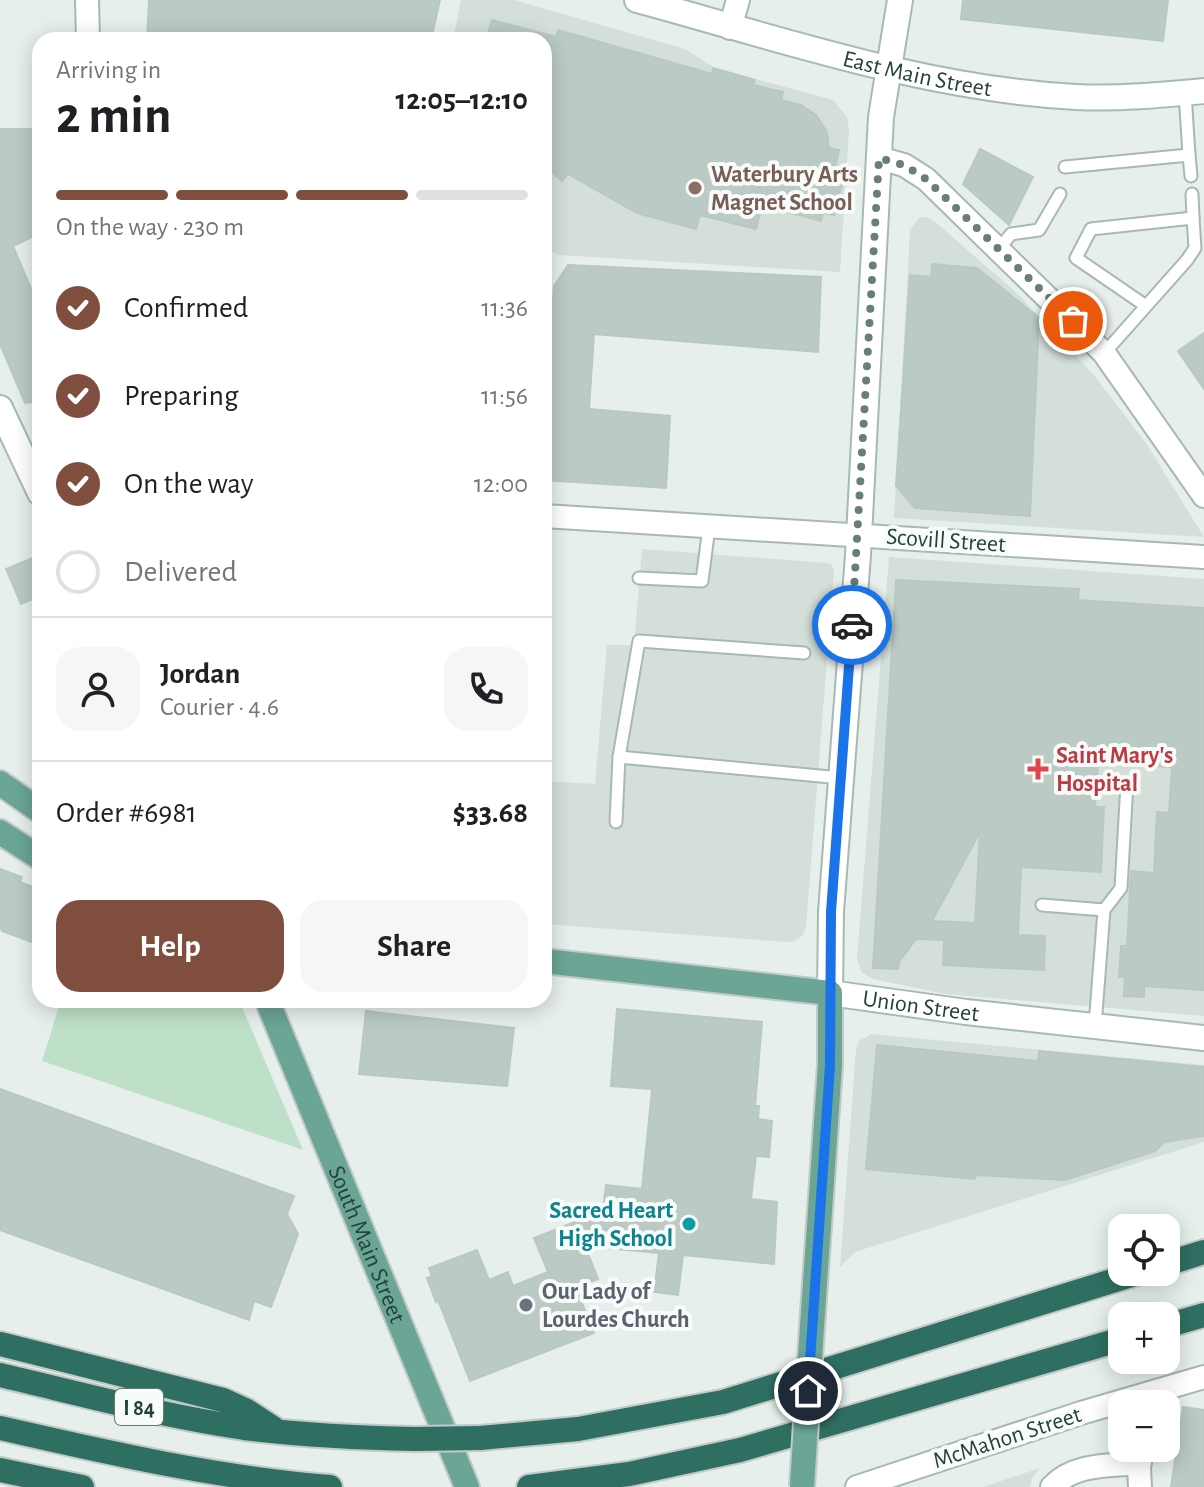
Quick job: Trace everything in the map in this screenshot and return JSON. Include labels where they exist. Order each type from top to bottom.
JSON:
[{"type":"highway","points":[[1180,1260],[1204,1252]]},
{"type":"highway","name":"I 84","points":[[0,1375],[176,1416],[278,1432],[415,1439],[480,1438],[578,1429],[723,1402],[1108,1282]]},
{"type":"highway","points":[[529,1487],[629,1474],[740,1450],[1108,1343]]},
{"type":"highway","points":[[0,1344],[223,1400],[247,1411],[278,1432]]},
{"type":"highway","name":"I 84","points":[[0,1428],[177,1467],[249,1479],[330,1487]]},
{"type":"highway","points":[[0,1470],[82,1487]]},
{"type":"main road","name":"East Main Street","points":[[637,0],[730,28],[889,68],[989,87],[1049,94],[1120,97],[1195,92]]},
{"type":"main road","points":[[802,1487],[830,1065],[831,912],[859,534],[881,117],[900,0]]},
{"type":"main road","points":[[0,408],[32,475]]},
{"type":"main road","points":[[0,783],[32,805]]},
{"type":"main road","points":[[0,832],[32,853]]},
{"type":"main road","name":"Union Street","points":[[552,962],[1204,1038]]},
{"type":"main road","name":"South Main Street","points":[[270,1008],[467,1487]]},
{"type":"street","points":[[87,0],[88,32]]},
{"type":"street","points":[[730,28],[738,0]]},
{"type":"street","points":[[879,158],[904,165],[920,174],[1104,353],[1204,496]]},
{"type":"street","name":"Scovill Street","points":[[552,517],[1204,557]]},
{"type":"street","name":"McMahon Street","points":[[1163,1390],[1204,1377]]},
{"type":"street","name":"McMahon Street","points":[[857,1487],[1108,1408]]},
{"type":"street","points":[[1052,1487],[1060,1479],[1079,1470],[1113,1462]]},
{"type":"street","points":[[1139,1462],[1140,1487]]},
{"type":"lane","points":[[1191,176],[1189,155],[1195,92]]},
{"type":"lane","points":[[1065,167],[1189,155]]},
{"type":"lane","points":[[998,250],[1011,234],[1039,230],[1060,194]]},
{"type":"lane","points":[[1104,353],[1195,248],[1192,194]]},
{"type":"lane","points":[[1146,306],[1076,258],[1091,229],[1193,218]]},
{"type":"lane","points":[[639,578],[702,581],[709,527]]},
{"type":"lane","points":[[616,822],[619,757],[639,641],[804,653]]},
{"type":"lane","points":[[619,757],[841,778]]},
{"type":"lane","points":[[1095,1027],[1104,910],[1121,888],[1127,783]]},
{"type":"lane","points":[[1042,905],[1104,910]]},
{"type":"shaded area","name":"Waterbury Arts Magnet School","points":[[461,0],[514,0],[685,49],[715,68],[833,100],[847,117],[849,129],[840,272],[558,255],[552,252],[552,32],[455,32]]},
{"type":"shaded area","points":[[926,217],[1017,293],[1093,374],[1146,443],[1204,537],[894,518],[910,230],[919,218]]},
{"type":"shaded area","points":[[642,549],[832,565],[834,571],[806,927],[802,936],[795,941],[552,925],[552,781],[595,784],[607,645],[634,645]]},
{"type":"shaded area","name":"Saint Mary's Hospital","points":[[889,557],[1204,579],[1204,1016],[945,994],[873,979],[861,972],[857,958]]},
{"type":"shaded area","points":[[871,1034],[1204,1065],[1204,1142],[855,1252],[840,1267],[856,1049],[859,1041]]},
{"type":"shaded area","points":[[1040,1468],[1032,1478],[1030,1487],[983,1487]]},
{"type":"green space","points":[[59,1008],[242,1008],[303,1150],[42,1061]]},
{"type":"building","points":[[149,0],[440,0],[433,32],[147,32]]},
{"type":"building","points":[[963,0],[1168,0],[1163,41],[961,19]]},
{"type":"building","name":"Waterbury Arts Magnet School","points":[[492,20],[537,32],[488,32]]},
{"type":"building","name":"Waterbury Arts Magnet School","points":[[558,30],[712,74],[713,68],[755,80],[753,85],[783,92],[781,100],[801,105],[816,115],[827,132],[829,148],[839,150],[833,177],[843,180],[834,215],[823,213],[821,221],[762,205],[756,229],[700,215],[696,229],[637,213],[568,174],[562,181],[552,172],[552,36],[556,37]]},
{"type":"building","points":[[0,129],[32,129],[32,237],[13,246],[32,291],[32,402],[25,403],[0,344]]},
{"type":"building","points":[[980,149],[1033,177],[1009,225],[963,184]]},
{"type":"building","points":[[932,264],[977,268],[1039,318],[1030,516],[915,508],[896,486],[910,275],[931,277]]},
{"type":"building","points":[[568,265],[821,277],[818,352],[594,334],[589,409],[670,416],[666,488],[552,481],[554,286]]},
{"type":"building","points":[[1204,333],[1204,389],[1178,351]]},
{"type":"building","points":[[32,558],[32,599],[21,604],[6,569]]},
{"type":"building","name":"Saint Mary's Hospital","points":[[896,580],[1079,589],[1078,600],[1204,608],[1204,990],[1144,986],[1144,997],[1124,996],[1125,977],[1119,977],[1121,946],[1127,946],[1131,871],[1154,873],[1157,812],[1169,813],[1172,767],[1098,763],[1095,807],[1104,807],[1101,872],[1021,867],[1018,935],[1045,936],[1044,970],[943,965],[944,940],[916,939],[899,962],[898,969],[873,968]],"holes":[[[980,832],[975,923],[932,921]]]},
{"type":"building","points":[[0,869],[22,877],[20,882],[32,887],[32,942],[2,931]]},
{"type":"building","points":[[617,1009],[762,1022],[755,1106],[759,1106],[758,1119],[772,1121],[769,1157],[756,1156],[751,1199],[777,1202],[774,1264],[683,1255],[678,1295],[654,1292],[659,1253],[585,1246],[598,1279],[576,1288],[594,1333],[470,1381],[427,1278],[432,1276],[429,1268],[477,1250],[489,1280],[508,1272],[513,1286],[548,1272],[534,1238],[593,1215],[593,1208],[603,1209],[606,1185],[642,1189],[652,1089],[611,1086]]},
{"type":"building","points":[[366,1011],[514,1028],[507,1086],[359,1074]]},
{"type":"building","points":[[877,1045],[1038,1061],[1039,1051],[1204,1067],[1204,1136],[1164,1142],[1155,1151],[1065,1180],[976,1175],[975,1179],[866,1169]]},
{"type":"building","points":[[0,1089],[294,1196],[287,1214],[298,1234],[271,1307],[254,1301],[249,1320],[0,1230]]},
{"type":"building","points":[[1183,1407],[1204,1410],[1204,1487],[1171,1487],[1175,1462],[1180,1462]]},
{"type":"way so far","points":[[852,625],[879,158],[904,165],[926,179],[1073,321]]},
{"type":"place","name":"Waterbury Arts Magnet School","points":[[695,188]]},
{"type":"place","name":"Saint Mary's Hospital","points":[[1038,769]]},
{"type":"place","name":"Sacred Heart High School","points":[[689,1224]]},
{"type":"place","name":"Our Lady of Lourdes Church","points":[[526,1305]]},
{"type":"route","points":[[808,1391],[830,1065],[831,912],[852,625]]}]
